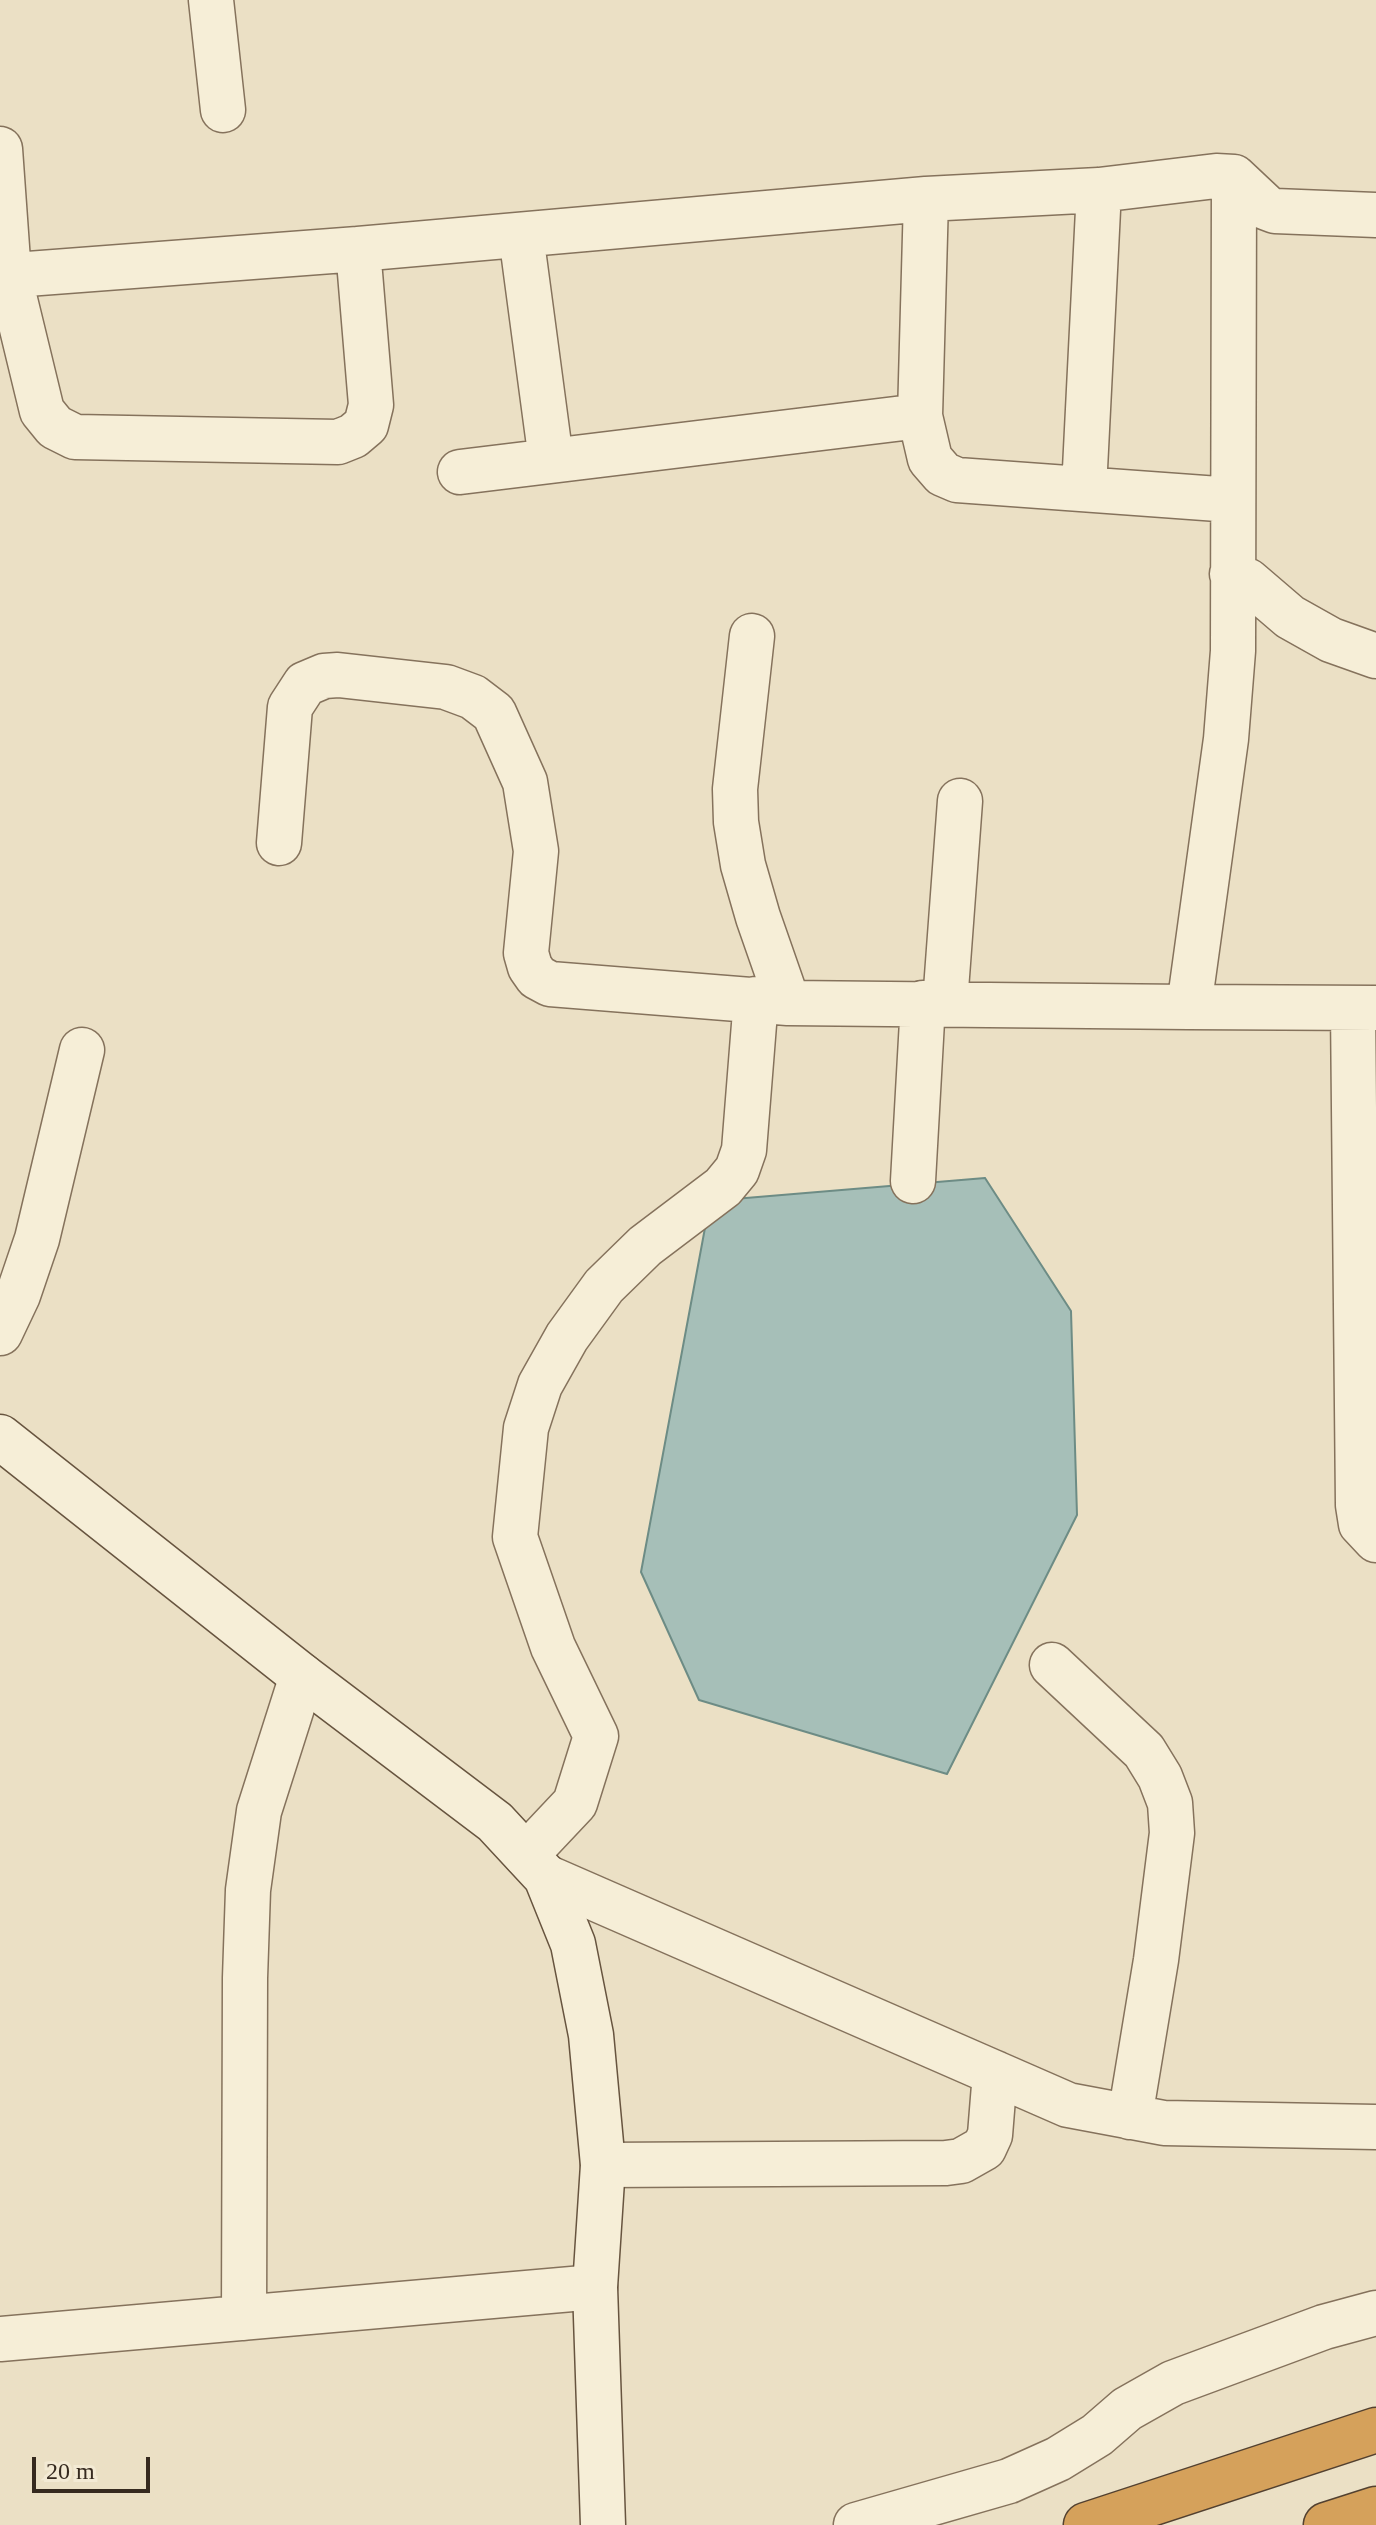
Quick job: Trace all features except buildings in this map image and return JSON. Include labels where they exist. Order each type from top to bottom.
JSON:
[{"type":"highway","points":[[1086,2525],[1376,2430]]},
{"type":"highway","points":[[1326,2525],[1376,2509]]},
{"type":"street","points":[[211,0],[223,110]]},
{"type":"street","points":[[0,149],[5,276],[42,411],[55,427],[75,437],[338,442],[353,436],[366,425],[371,405],[358,249]]},
{"type":"street","points":[[5,276],[358,249],[926,199],[1099,190],[1216,176],[1234,177],[1267,208],[1275,211],[1376,215]]},
{"type":"street","points":[[1189,1007],[1226,739],[1233,651],[1234,177]]},
{"type":"street","points":[[1084,489],[1099,190]]},
{"type":"street","points":[[926,199],[920,416],[930,459],[943,474],[957,480],[1232,500]]},
{"type":"street","points":[[521,235],[551,460]]},
{"type":"street","points":[[460,472],[920,416]]},
{"type":"street","points":[[1232,574],[1248,581],[1290,617],[1331,640],[1376,656]]},
{"type":"street","points":[[536,1866],[575,1803],[596,1736],[553,1647],[515,1537],[526,1428],[540,1385],[567,1337],[604,1286],[645,1246],[723,1187],[737,1170],[744,1150],[772,1001],[736,822],[735,789],[752,636]]},
{"type":"street","points":[[279,843],[290,707],[305,684],[324,676],[338,675],[446,687],[473,697],[494,713],[525,782],[536,851],[526,953],[537,977],[550,984],[772,1001],[1364,1008],[1358,1505],[1361,1524],[1376,1540]]},
{"type":"street","points":[[913,1181],[960,801]]},
{"type":"street","points":[[0,1333],[18,1295],[37,1239],[82,1050]]},
{"type":"street","points":[[0,1437],[302,1676],[495,1822],[536,1866],[573,1944],[591,2035],[603,2165],[595,2287],[603,2525]]},
{"type":"street","points":[[1052,1665],[1144,1751],[1160,1777],[1170,1803],[1171,1847],[1130,2117]]},
{"type":"street","points":[[244,2318],[244,1993],[248,1890],[259,1811],[302,1676]]},
{"type":"street","points":[[536,1866],[1068,2105],[1164,2123],[1376,2127]]},
{"type":"street","points":[[603,2165],[961,2161],[984,2148],[990,2135],[995,2073]]},
{"type":"street","points":[[0,2339],[595,2287]]},
{"type":"street","points":[[856,2525],[1009,2481],[1058,2459],[1097,2435],[1127,2409],[1173,2383],[1324,2327],[1376,2313]]},
{"type":"water","points":[[985,1178],[1071,1311],[1077,1515],[947,1774],[699,1700],[641,1572],[710,1201]]}]
